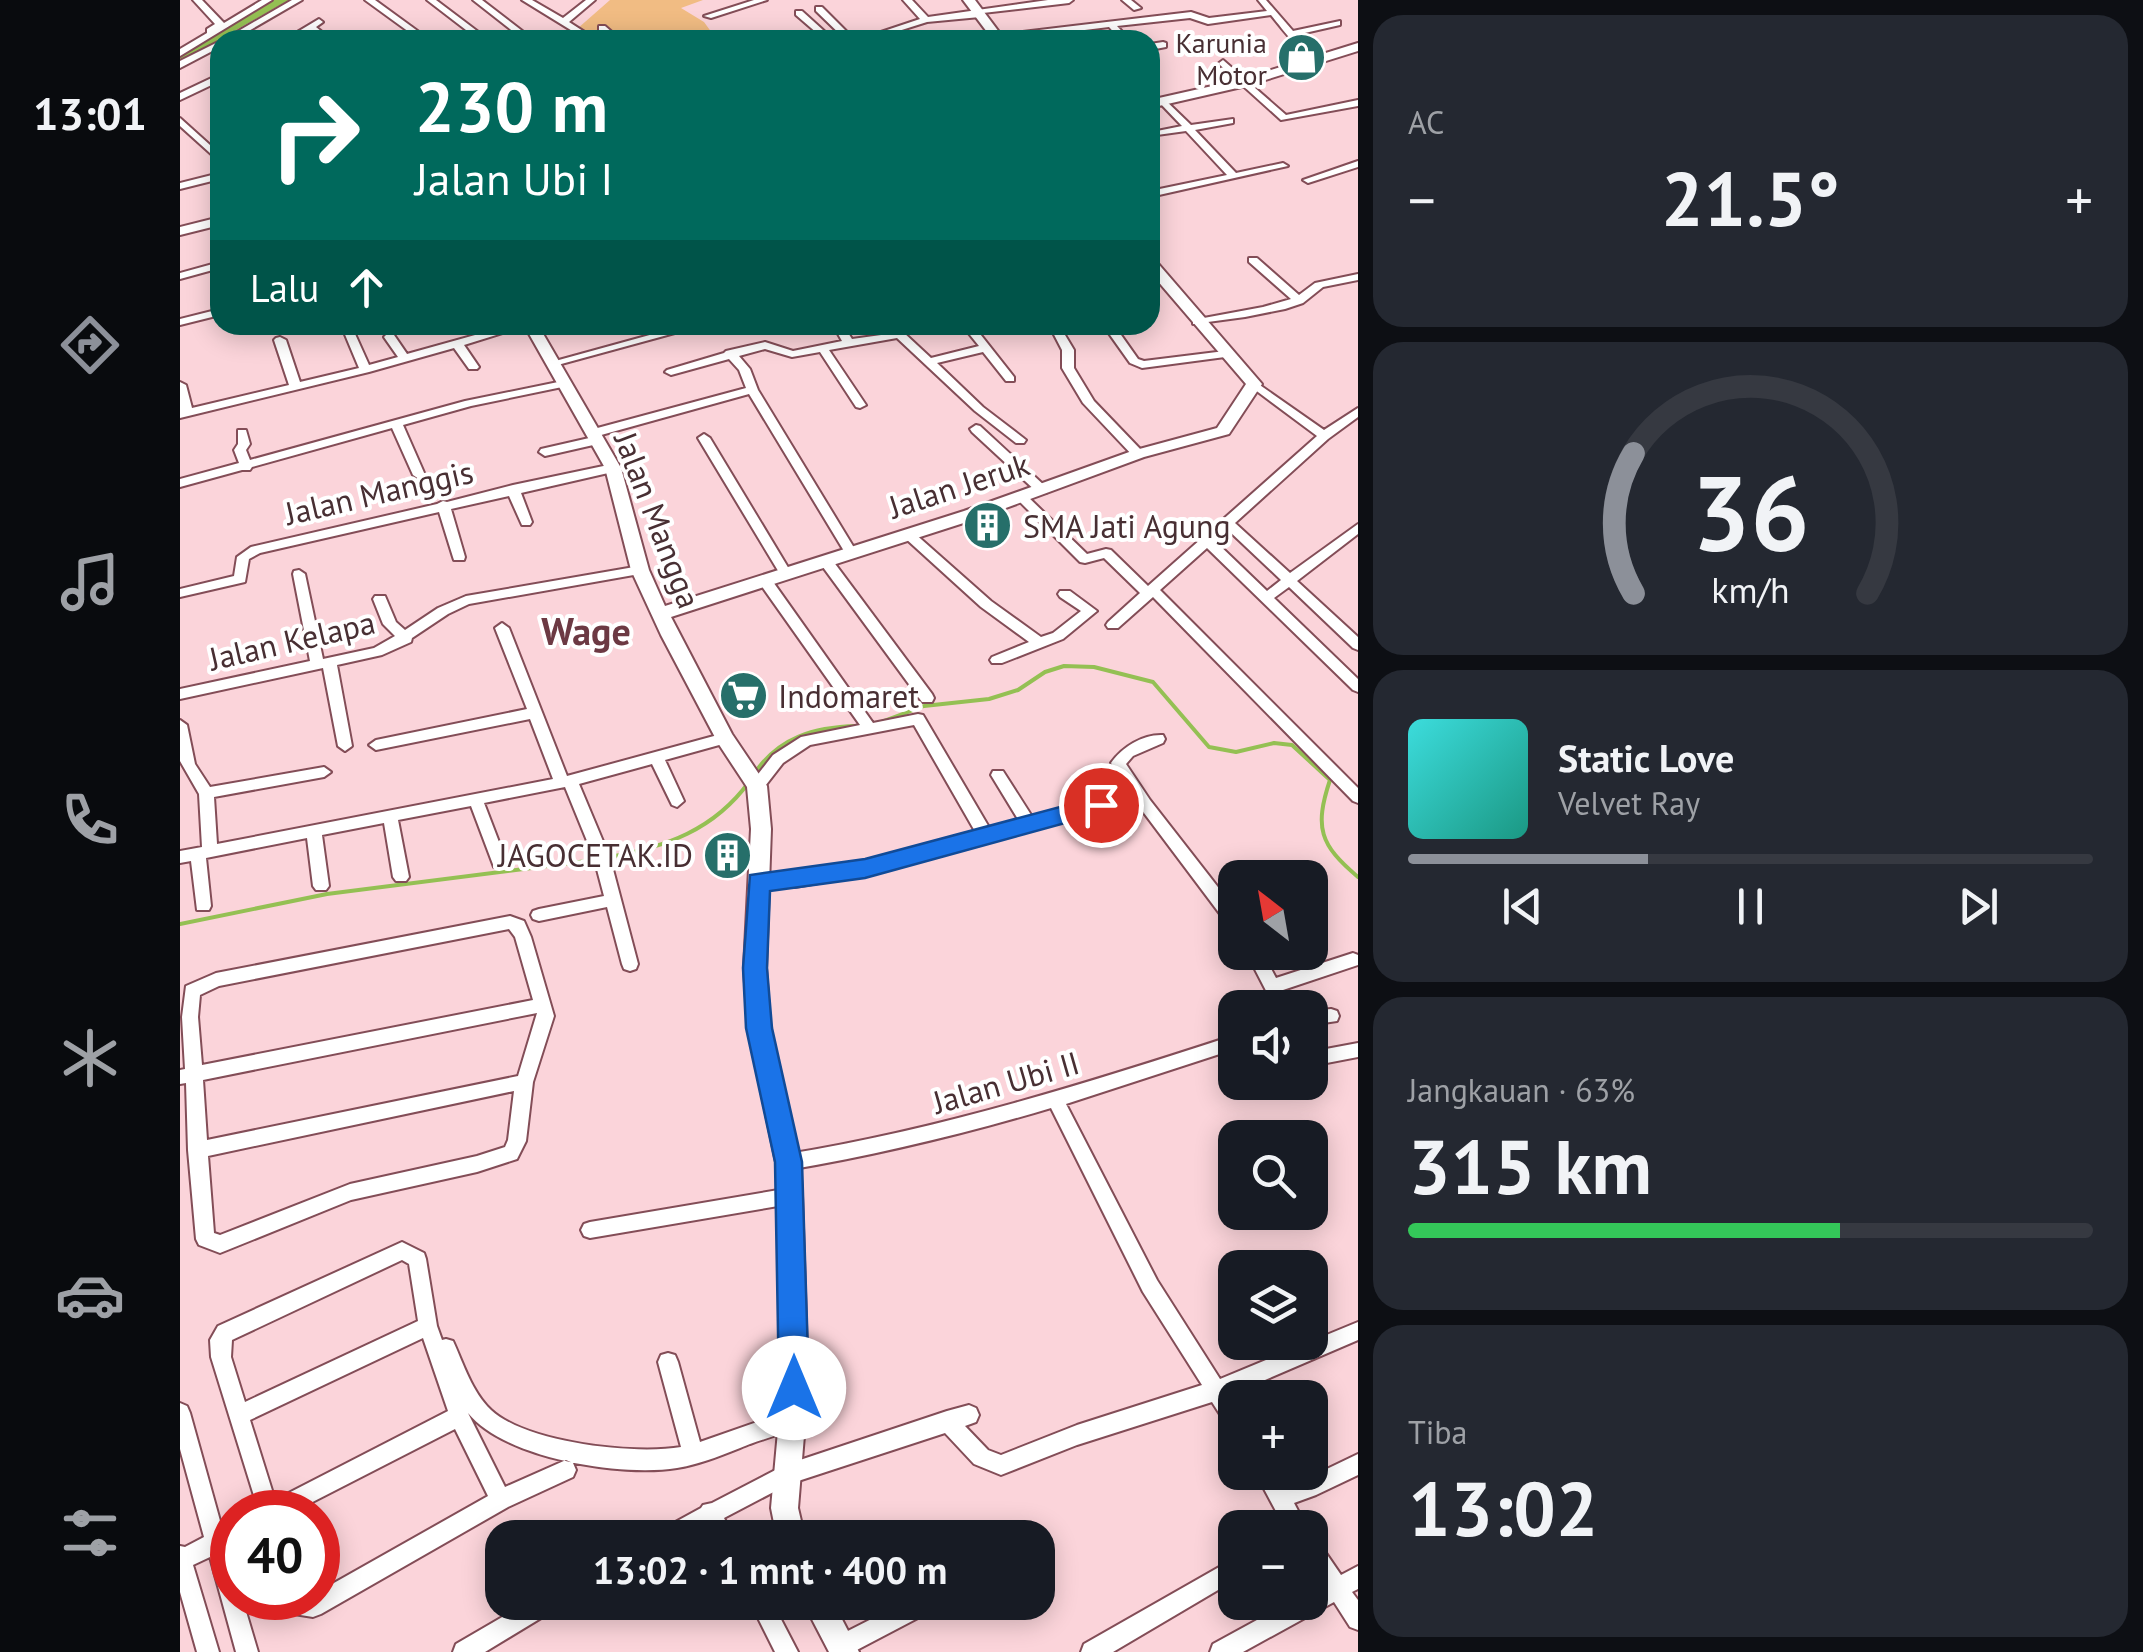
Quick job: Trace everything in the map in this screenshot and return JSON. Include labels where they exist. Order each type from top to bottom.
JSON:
[{"type":"street","points":[[197,0],[220,25],[213,30]]},
{"type":"street","points":[[219,30],[268,0]]},
{"type":"street","points":[[245,30],[298,0]]},
{"type":"street","points":[[369,0],[412,30]]},
{"type":"street","points":[[431,0],[472,30]]},
{"type":"street","points":[[563,22],[591,0]]},
{"type":"street","points":[[708,16],[763,0]]},
{"type":"street","points":[[908,0],[926,20]]},
{"type":"street","points":[[969,0],[991,30]]},
{"type":"street","points":[[893,30],[926,20],[1070,0]]},
{"type":"street","points":[[1126,0],[1138,8]]},
{"type":"street","points":[[1262,0],[1290,34],[1320,58]]},
{"type":"street","points":[[446,11],[478,1],[518,30]]},
{"type":"street","points":[[535,2],[576,30]]},
{"type":"street","points":[[819,10],[840,30]]},
{"type":"street","points":[[799,13],[819,30]]},
{"type":"street","points":[[1071,30],[1191,15],[1208,22],[1270,13]]},
{"type":"street","points":[[1290,34],[1338,23]]},
{"type":"street","points":[[497,30],[510,24]]},
{"type":"street","points":[[1111,25],[1116,30]]},
{"type":"street","points":[[906,26],[910,30]]},
{"type":"street","points":[[180,65],[188,49],[210,32]]},
{"type":"street","points":[[188,49],[210,36]]},
{"type":"street","points":[[1160,101],[1242,83],[1358,47]]},
{"type":"street","points":[[188,49],[210,66]]},
{"type":"street","points":[[1223,64],[1284,118],[1358,103]]},
{"type":"street","points":[[180,97],[210,80]]},
{"type":"street","points":[[1160,105],[1190,127],[1233,176]]},
{"type":"street","points":[[180,121],[210,150]]},
{"type":"street","points":[[1160,133],[1230,121]]},
{"type":"street","points":[[1308,180],[1358,164]]},
{"type":"street","points":[[1160,192],[1283,166]]},
{"type":"street","points":[[180,186],[210,178]]},
{"type":"street","points":[[180,231],[210,224]]},
{"type":"street","points":[[1253,260],[1299,301]]},
{"type":"street","points":[[180,276],[210,268]]},
{"type":"street","points":[[1197,322],[1299,301],[1312,295],[1317,286],[1358,278]]},
{"type":"street","points":[[1160,280],[1254,384],[1324,436]]},
{"type":"street","points":[[1343,281],[1358,294]]},
{"type":"street","points":[[180,322],[210,314]]},
{"type":"street","points":[[350,335],[364,370]]},
{"type":"street","points":[[180,386],[184,414],[490,335]]},
{"type":"street","name":"Jalan Mangga","points":[[536,335],[613,468],[640,570],[725,738],[750,775]]},
{"type":"street","points":[[554,363],[661,335]]},
{"type":"street","points":[[844,335],[849,343]]},
{"type":"street","points":[[670,372],[765,345],[792,354],[893,335]]},
{"type":"street","points":[[900,335],[1020,440]]},
{"type":"street","points":[[975,335],[1010,379]]},
{"type":"street","points":[[1060,335],[1068,350],[1068,368],[1089,404],[1138,454]]},
{"type":"street","points":[[1115,335],[1142,365],[1224,354]]},
{"type":"street","points":[[390,337],[405,359]]},
{"type":"street","points":[[280,340],[294,385]]},
{"type":"street","points":[[458,345],[472,367]]},
{"type":"street","points":[[928,362],[986,348]]},
{"type":"street","points":[[823,349],[860,405]]},
{"type":"street","points":[[730,353],[744,370],[752,390],[850,551]]},
{"type":"street","points":[[180,483],[396,423],[564,384]]},
{"type":"street","name":"Jalan Jeruk","points":[[660,614],[1022,498],[1138,454],[1223,431],[1254,384]]},
{"type":"street","points":[[545,452],[752,390]]},
{"type":"street","points":[[1114,626],[1324,436],[1358,412]]},
{"type":"street","points":[[396,423],[420,475]]},
{"type":"street","points":[[976,429],[1042,490]]},
{"type":"street","points":[[242,433],[244,444],[240,450],[246,467]]},
{"type":"street","points":[[704,438],[786,574]]},
{"type":"street","name":"Jalan Manggis","points":[[180,593],[240,579],[243,557],[256,550],[613,468]]},
{"type":"street","points":[[513,489],[526,522]]},
{"type":"street","points":[[1022,498],[1085,559],[1106,552],[1151,592],[1358,797]]},
{"type":"street","points":[[442,505],[458,557]]},
{"type":"street","points":[[1228,524],[1358,645]]},
{"type":"street","points":[[1266,598],[1358,529]]},
{"type":"street","points":[[909,535],[995,612],[1040,643]]},
{"type":"street","points":[[1208,542],[1358,687]]},
{"type":"street","points":[[825,560],[927,698]]},
{"type":"street","name":"Jalan Kelapa","points":[[180,694],[380,651],[406,639],[440,610],[466,600],[640,570]]},
{"type":"street","points":[[300,574],[345,746]]},
{"type":"street","points":[[766,582],[866,724]]},
{"type":"street","points":[[997,660],[1058,636],[1090,611],[1065,594]]},
{"type":"street","points":[[380,599],[390,624],[406,639]]},
{"type":"street","points":[[502,628],[534,713],[602,858],[630,964]]},
{"type":"street","points":[[380,651],[386,666]]},
{"type":"street","points":[[376,745],[534,713]]},
{"type":"street","points":[[786,1520],[786,1475],[794,1419],[790,1196],[788,1162],[759,1028],[755,968],[762,829],[750,775],[806,741],[918,720],[986,836]]},
{"type":"street","points":[[180,725],[182,744],[206,793],[203,906]]},
{"type":"street","points":[[180,857],[566,781],[725,738]]},
{"type":"street","points":[[1158,739],[1128,752],[1118,763],[1137,795],[1218,899]]},
{"type":"street","points":[[657,759],[677,802]]},
{"type":"street","points":[[206,793],[324,772]]},
{"type":"street","points":[[998,775],[1029,824]]},
{"type":"street","points":[[759,882],[795,881],[865,868],[1137,795]]},
{"type":"street","points":[[474,798],[499,864]]},
{"type":"street","points":[[390,815],[401,876]]},
{"type":"street","points":[[314,831],[321,886]]},
{"type":"street","points":[[539,915],[613,900]]},
{"type":"street","points":[[510,922],[518,926],[523,937],[543,1005],[544,1029],[524,1082],[516,1142],[505,1156],[350,1192],[220,1244],[205,1239],[187,1076],[190,997],[201,985],[510,922]]},
{"type":"street","points":[[1272,986],[1353,960]]},
{"type":"street","points":[[1264,970],[1274,990]]},
{"type":"street","points":[[187,1076],[543,1005]]},
{"type":"street","name":"Jalan Ubi II","points":[[788,1162],[946,1132],[1218,1048]]},
{"type":"street","points":[[1328,1056],[1358,1050]]},
{"type":"street","points":[[198,1150],[524,1082]]},
{"type":"street","points":[[946,1421],[981,1457],[1001,1465],[1218,1390],[1150,1286],[1056,1101]]},
{"type":"street","points":[[590,1230],[790,1196]]},
{"type":"street","points":[[264,1490],[221,1357],[220,1340],[225,1333],[402,1251],[418,1259],[428,1326],[459,1416],[501,1500]]},
{"type":"street","points":[[240,1415],[428,1326]]},
{"type":"street","points":[[1242,1380],[1358,1332]]},
{"type":"street","points":[[446,1348],[471,1400],[490,1422],[564,1448],[618,1460],[681,1458],[794,1419]]},
{"type":"street","points":[[668,1362],[693,1454]]},
{"type":"street","points":[[180,1413],[210,1498]]},
{"type":"street","points":[[696,1520],[786,1475],[970,1415]]},
{"type":"street","points":[[314,1490],[459,1416]]},
{"type":"street","points":[[1280,1497],[1309,1488],[1358,1464]]},
{"type":"street","points":[[340,1591],[501,1500],[566,1470]]},
{"type":"street","points":[[1276,1490],[1287,1510]]},
{"type":"street","points":[[710,1512],[714,1520]]},
{"type":"street","points":[[208,1652],[180,1559],[210,1545]]},
{"type":"street","points":[[1328,1564],[1348,1582],[1358,1619]]},
{"type":"street","points":[[1092,1652],[1218,1578]]},
{"type":"street","points":[[1222,1652],[1348,1582]]},
{"type":"street","points":[[241,1620],[248,1652]]},
{"type":"street","points":[[464,1652],[519,1620]]},
{"type":"street","points":[[770,1620],[787,1652]]},
{"type":"street","points":[[827,1620],[844,1649],[896,1620]]},
{"type":"shaded area","points":[[610,0],[703,0],[681,8],[710,30],[579,30]]},
{"type":"waterway","points":[[229,30],[282,0]]},
{"type":"waterway","points":[[180,58],[210,41]]},
{"type":"waterway","points":[[881,722],[924,706],[989,699],[1018,690],[1045,672],[1064,666],[1094,667],[1153,682],[1209,747],[1236,752],[1274,743],[1292,745],[1330,780],[1322,811],[1324,834],[1335,855],[1358,877]]},
{"type":"waterway","points":[[754,774],[775,751],[799,736],[857,726]]},
{"type":"waterway","points":[[609,857],[687,834],[720,813],[749,782]]},
{"type":"waterway","points":[[180,924],[327,894],[595,860]]},
{"type":"place","name":"Karunia Motor","points":[[1302,58]]},
{"type":"place","name":"SMA Jati Agung","points":[[988,526]]},
{"type":"place","name":"Indomaret","points":[[743,696]]},
{"type":"place","name":"JAGOCETAK.ID","points":[[728,855]]},
{"type":"district","name":"Wage","points":[[586,630]]},
{"type":"route","points":[[794,1388],[788,1162],[759,1028],[755,968],[759,882],[795,881],[865,868],[1101,805]]}]
